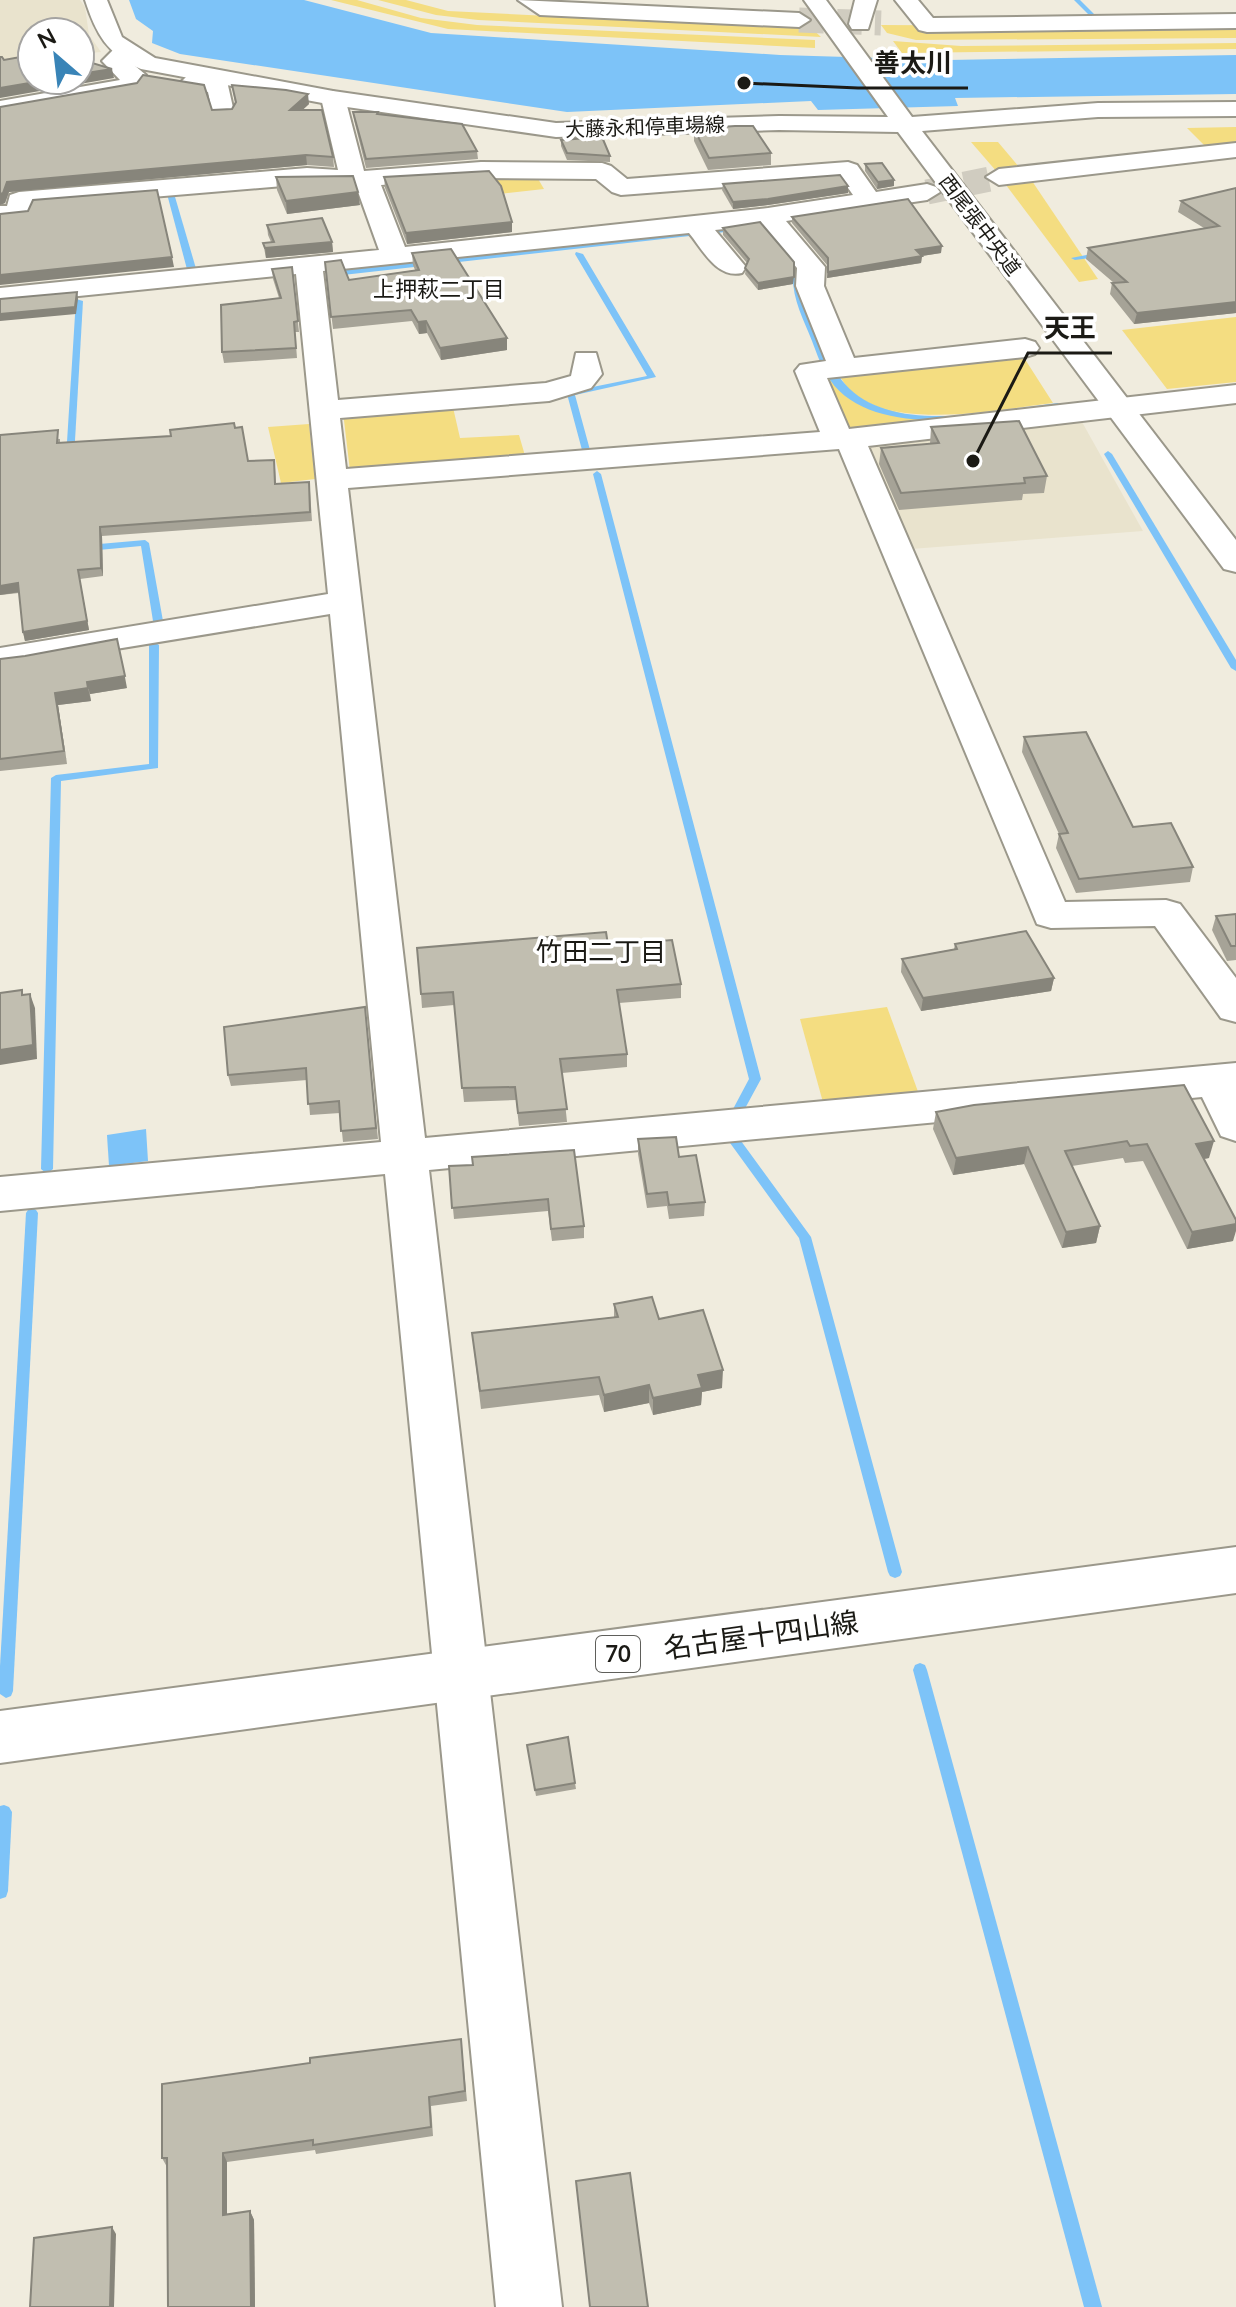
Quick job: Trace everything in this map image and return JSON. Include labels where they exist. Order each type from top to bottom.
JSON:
[{"type":"street","points":[[0,108],[130,85],[134,75],[114,61],[123,53],[107,36],[96,0]]},
{"type":"street","points":[[529,0],[540,8],[763,21],[799,20]]},
{"type":"street","points":[[749,0],[763,21]]},
{"type":"street","points":[[787,0],[849,34],[866,0]]},
{"type":"street","name":"西尾張中央道","points":[[815,0],[849,34],[1001,209]]},
{"type":"street","name":"西尾張中央道","points":[[841,0],[849,34]]},
{"type":"street","points":[[906,0],[927,25]]},
{"type":"street","points":[[1222,0],[1236,18]]},
{"type":"street","points":[[897,23],[927,25],[1236,18]]},
{"type":"street","name":"西尾張中央道","points":[[849,34],[876,46],[915,110],[961,202],[1236,562]]},
{"type":"street","name":"大藤永和停車場線","points":[[123,53],[149,64],[201,75],[333,98],[556,130],[765,123],[915,110],[1236,109]]},
{"type":"street","points":[[201,75],[192,83],[219,86],[222,112]]},
{"type":"street","points":[[333,98],[360,179],[396,258]]},
{"type":"street","points":[[999,177],[1236,150]]},
{"type":"street","points":[[0,214],[21,212],[19,200],[307,176],[360,179],[481,170],[602,171],[621,187],[848,170],[870,201]]},
{"type":"street","points":[[548,171],[583,237]]},
{"type":"street","points":[[0,296],[583,237],[700,230],[768,216],[927,192]]},
{"type":"street","points":[[768,216],[811,267],[810,286],[834,368]]},
{"type":"street","points":[[700,230],[732,267]]},
{"type":"street","points":[[309,267],[330,480],[408,1155],[529,2307]]},
{"type":"street","points":[[1025,348],[810,371],[844,439],[1051,915],[1166,913],[1236,1008]]},
{"type":"street","points":[[323,410],[549,392],[581,382],[587,374],[586,359]]},
{"type":"street","points":[[1134,379],[1162,416]]},
{"type":"street","points":[[330,480],[844,439],[1120,407],[1162,416],[1236,394]]},
{"type":"street","points":[[0,658],[345,601]]},
{"type":"street","points":[[0,1194],[1227,1080],[1236,1125]]},
{"type":"street","name":"名古屋十四山線","points":[[0,1737],[1236,1570]]},
{"type":"shaded area","points":[[0,0],[80,0],[85,7],[86,16],[16,16],[16,60],[0,62]]},
{"type":"shaded area","points":[[331,0],[357,0],[421,18],[477,25],[815,40],[815,48],[448,29]]},
{"type":"shaded area","points":[[378,0],[406,0],[448,11],[768,27],[769,24],[806,23],[821,37],[478,20],[436,15]]},
{"type":"shaded area","points":[[881,25],[1236,27],[1236,38],[916,40],[887,33]]},
{"type":"shaded area","points":[[893,41],[961,46],[1236,43],[1236,49],[902,53]]},
{"type":"shaded area","points":[[1236,127],[1236,146],[1208,149],[1187,128]]},
{"type":"shaded area","points":[[971,142],[998,142],[1019,167],[997,172]]},
{"type":"shaded area","points":[[478,172],[534,172],[544,189],[490,195]]},
{"type":"shaded area","points":[[1032,181],[1098,279],[1079,282],[1006,185]]},
{"type":"shaded area","points":[[1236,317],[1236,382],[1167,389],[1122,330]]},
{"type":"shaded area","points":[[1021,353],[1053,403],[969,413],[905,413],[877,406],[854,394],[839,374]]},
{"type":"shaded area","points":[[827,375],[854,400],[934,422],[842,431],[819,376]]},
{"type":"shaded area","points":[[452,403],[460,438],[519,435],[526,459],[350,471],[343,412]]},
{"type":"shaded area","points":[[1082,422],[1143,531],[911,549],[865,447]]},
{"type":"shaded area","points":[[309,424],[315,479],[281,483],[268,427]]},
{"type":"shaded area","points":[[887,1007],[920,1097],[824,1106],[800,1019]]},
{"type":"water","points":[[129,0],[304,0],[431,33],[780,55],[948,60],[1236,55],[1236,94],[955,98],[958,106],[818,110],[811,101],[567,112],[180,54],[152,43],[153,31],[136,19]]},
{"type":"water","points":[[173,190],[197,272],[188,273],[167,194]]},
{"type":"water","points":[[754,224],[802,271],[810,309],[837,371],[845,384],[865,400],[890,410],[917,415],[976,414],[1058,403],[1063,408],[939,420],[876,412],[850,400],[830,380],[820,361],[796,299],[793,271],[752,229],[334,276],[337,271]]},
{"type":"water","points":[[146,1129],[148,1161],[109,1166],[107,1135]]},
{"type":"building","points":[[0,57],[4,60],[16,58],[16,85],[0,88]]},
{"type":"building","points":[[96,64],[112,69],[96,72]]},
{"type":"building","points":[[143,75],[204,85],[212,110],[232,109],[236,102],[232,85],[308,94],[290,110],[322,110],[333,157],[306,155],[7,182],[0,194],[0,107],[63,96],[96,96],[96,90],[137,83]]},
{"type":"building","points":[[353,112],[378,112],[462,124],[477,151],[366,159]]},
{"type":"building","points":[[753,126],[771,153],[709,158],[694,129]]},
{"type":"building","points":[[602,137],[610,156],[567,153],[561,140]]},
{"type":"building","points":[[882,163],[894,180],[878,182],[865,164]]},
{"type":"building","points":[[489,171],[501,186],[512,222],[406,233],[384,177]]},
{"type":"building","points":[[840,175],[848,186],[733,202],[723,184]]},
{"type":"building","points":[[353,176],[358,192],[286,201],[276,177]]},
{"type":"building","points":[[1236,188],[1236,302],[1137,313],[1112,283],[1127,282],[1088,248],[1219,226],[1181,201]]},
{"type":"building","points":[[157,190],[172,257],[0,275],[0,214],[28,211],[33,200]]},
{"type":"building","points":[[908,199],[942,246],[916,250],[922,256],[828,272],[828,258],[792,217]]},
{"type":"building","points":[[322,218],[332,242],[265,248],[263,243],[274,242],[267,225]]},
{"type":"building","points":[[760,222],[794,262],[794,277],[758,283],[745,268],[749,259],[723,228]]},
{"type":"building","points":[[451,249],[507,338],[440,348],[426,321],[418,322],[411,310],[331,317],[325,262],[341,260],[349,280],[419,270],[412,253]]},
{"type":"building","points":[[292,267],[298,321],[294,322],[296,348],[222,352],[221,305],[281,298],[272,269]]},
{"type":"building","points":[[77,292],[75,307],[0,314],[0,299]]},
{"type":"building","points":[[1019,421],[1047,476],[1024,478],[1025,483],[901,493],[881,448],[939,443],[931,427]]},
{"type":"building","points":[[234,423],[235,428],[242,427],[248,461],[274,460],[275,484],[309,482],[310,512],[100,527],[101,568],[78,570],[87,621],[23,632],[18,583],[0,586],[0,435],[58,430],[57,443],[171,436],[170,430]]},
{"type":"building","points":[[117,639],[125,676],[87,682],[88,688],[55,693],[64,751],[0,759],[0,659]]},
{"type":"building","points":[[1086,732],[1133,827],[1171,823],[1193,867],[1079,879],[1059,834],[1068,833],[1024,737]]},
{"type":"building","points":[[1236,914],[1236,946],[1231,946],[1216,916]]},
{"type":"building","points":[[1026,931],[1054,978],[923,998],[902,959],[957,949],[955,944]]},
{"type":"building","points":[[606,932],[608,945],[672,940],[681,984],[617,990],[627,1054],[560,1059],[567,1109],[518,1113],[515,1087],[462,1088],[453,992],[421,994],[417,948]]},
{"type":"building","points":[[22,990],[22,995],[30,994],[33,1045],[0,1050],[0,993]]},
{"type":"building","points":[[365,1007],[376,1128],[341,1131],[339,1101],[308,1104],[306,1068],[228,1075],[224,1027]]},
{"type":"building","points":[[1184,1085],[1214,1141],[1196,1144],[1236,1224],[1192,1232],[1147,1144],[1130,1146],[1127,1141],[1065,1151],[1100,1226],[1066,1232],[1028,1147],[956,1158],[936,1112],[974,1105]]},
{"type":"building","points":[[676,1137],[679,1157],[696,1155],[705,1202],[669,1205],[667,1192],[647,1194],[638,1139]]},
{"type":"building","points":[[574,1150],[584,1226],[551,1229],[548,1199],[452,1208],[449,1166],[473,1165],[472,1157]]},
{"type":"building","points":[[652,1297],[659,1319],[703,1310],[723,1370],[698,1375],[702,1388],[653,1398],[649,1385],[604,1395],[599,1377],[480,1391],[472,1333],[618,1317],[614,1304]]},
{"type":"building","points":[[568,1737],[575,1783],[535,1790],[527,1745]]},
{"type":"building","points":[[461,2039],[465,2091],[429,2097],[431,2127],[313,2145],[313,2140],[223,2153],[223,2215],[250,2211],[251,2307],[168,2307],[167,2158],[162,2158],[162,2084],[310,2063],[310,2058]]},
{"type":"building","points":[[630,2173],[648,2307],[590,2307],[576,2181]]},
{"type":"building","points":[[112,2227],[110,2307],[30,2307],[34,2238]]},
{"type":"waterway","points":[[1077,0],[1095,18]]},
{"type":"waterway","points":[[579,254],[652,377],[571,394],[586,450]]},
{"type":"waterway","points":[[1075,258],[1102,254]]},
{"type":"waterway","points":[[70,458],[79,301]]},
{"type":"waterway","points":[[1108,454],[1236,668]]},
{"type":"waterway","points":[[597,474],[755,1079],[738,1111]]},
{"type":"waterway","points":[[88,548],[145,543],[158,621]]},
{"type":"waterway","points":[[47,1169],[56,778],[154,766],[154,645]]},
{"type":"waterway","points":[[729,1133],[805,1237],[895,1572]]},
{"type":"waterway","points":[[6,1691],[32,1213]]},
{"type":"waterway","points":[[920,1670],[1093,2307]]},
{"type":"waterway","points":[[0,1891],[4,1812]]},
{"type":"tunnel","points":[[799,20],[881,23]]},
{"type":"tunnel","points":[[927,192],[999,177]]},
{"type":"place","name":"善太川","points":[[744,83]]},
{"type":"place","name":"天王","points":[[973,461]]},
{"type":"district","name":"上押萩二丁目","points":[[439,289]]},
{"type":"district","name":"竹田二丁目","points":[[601,952]]}]
